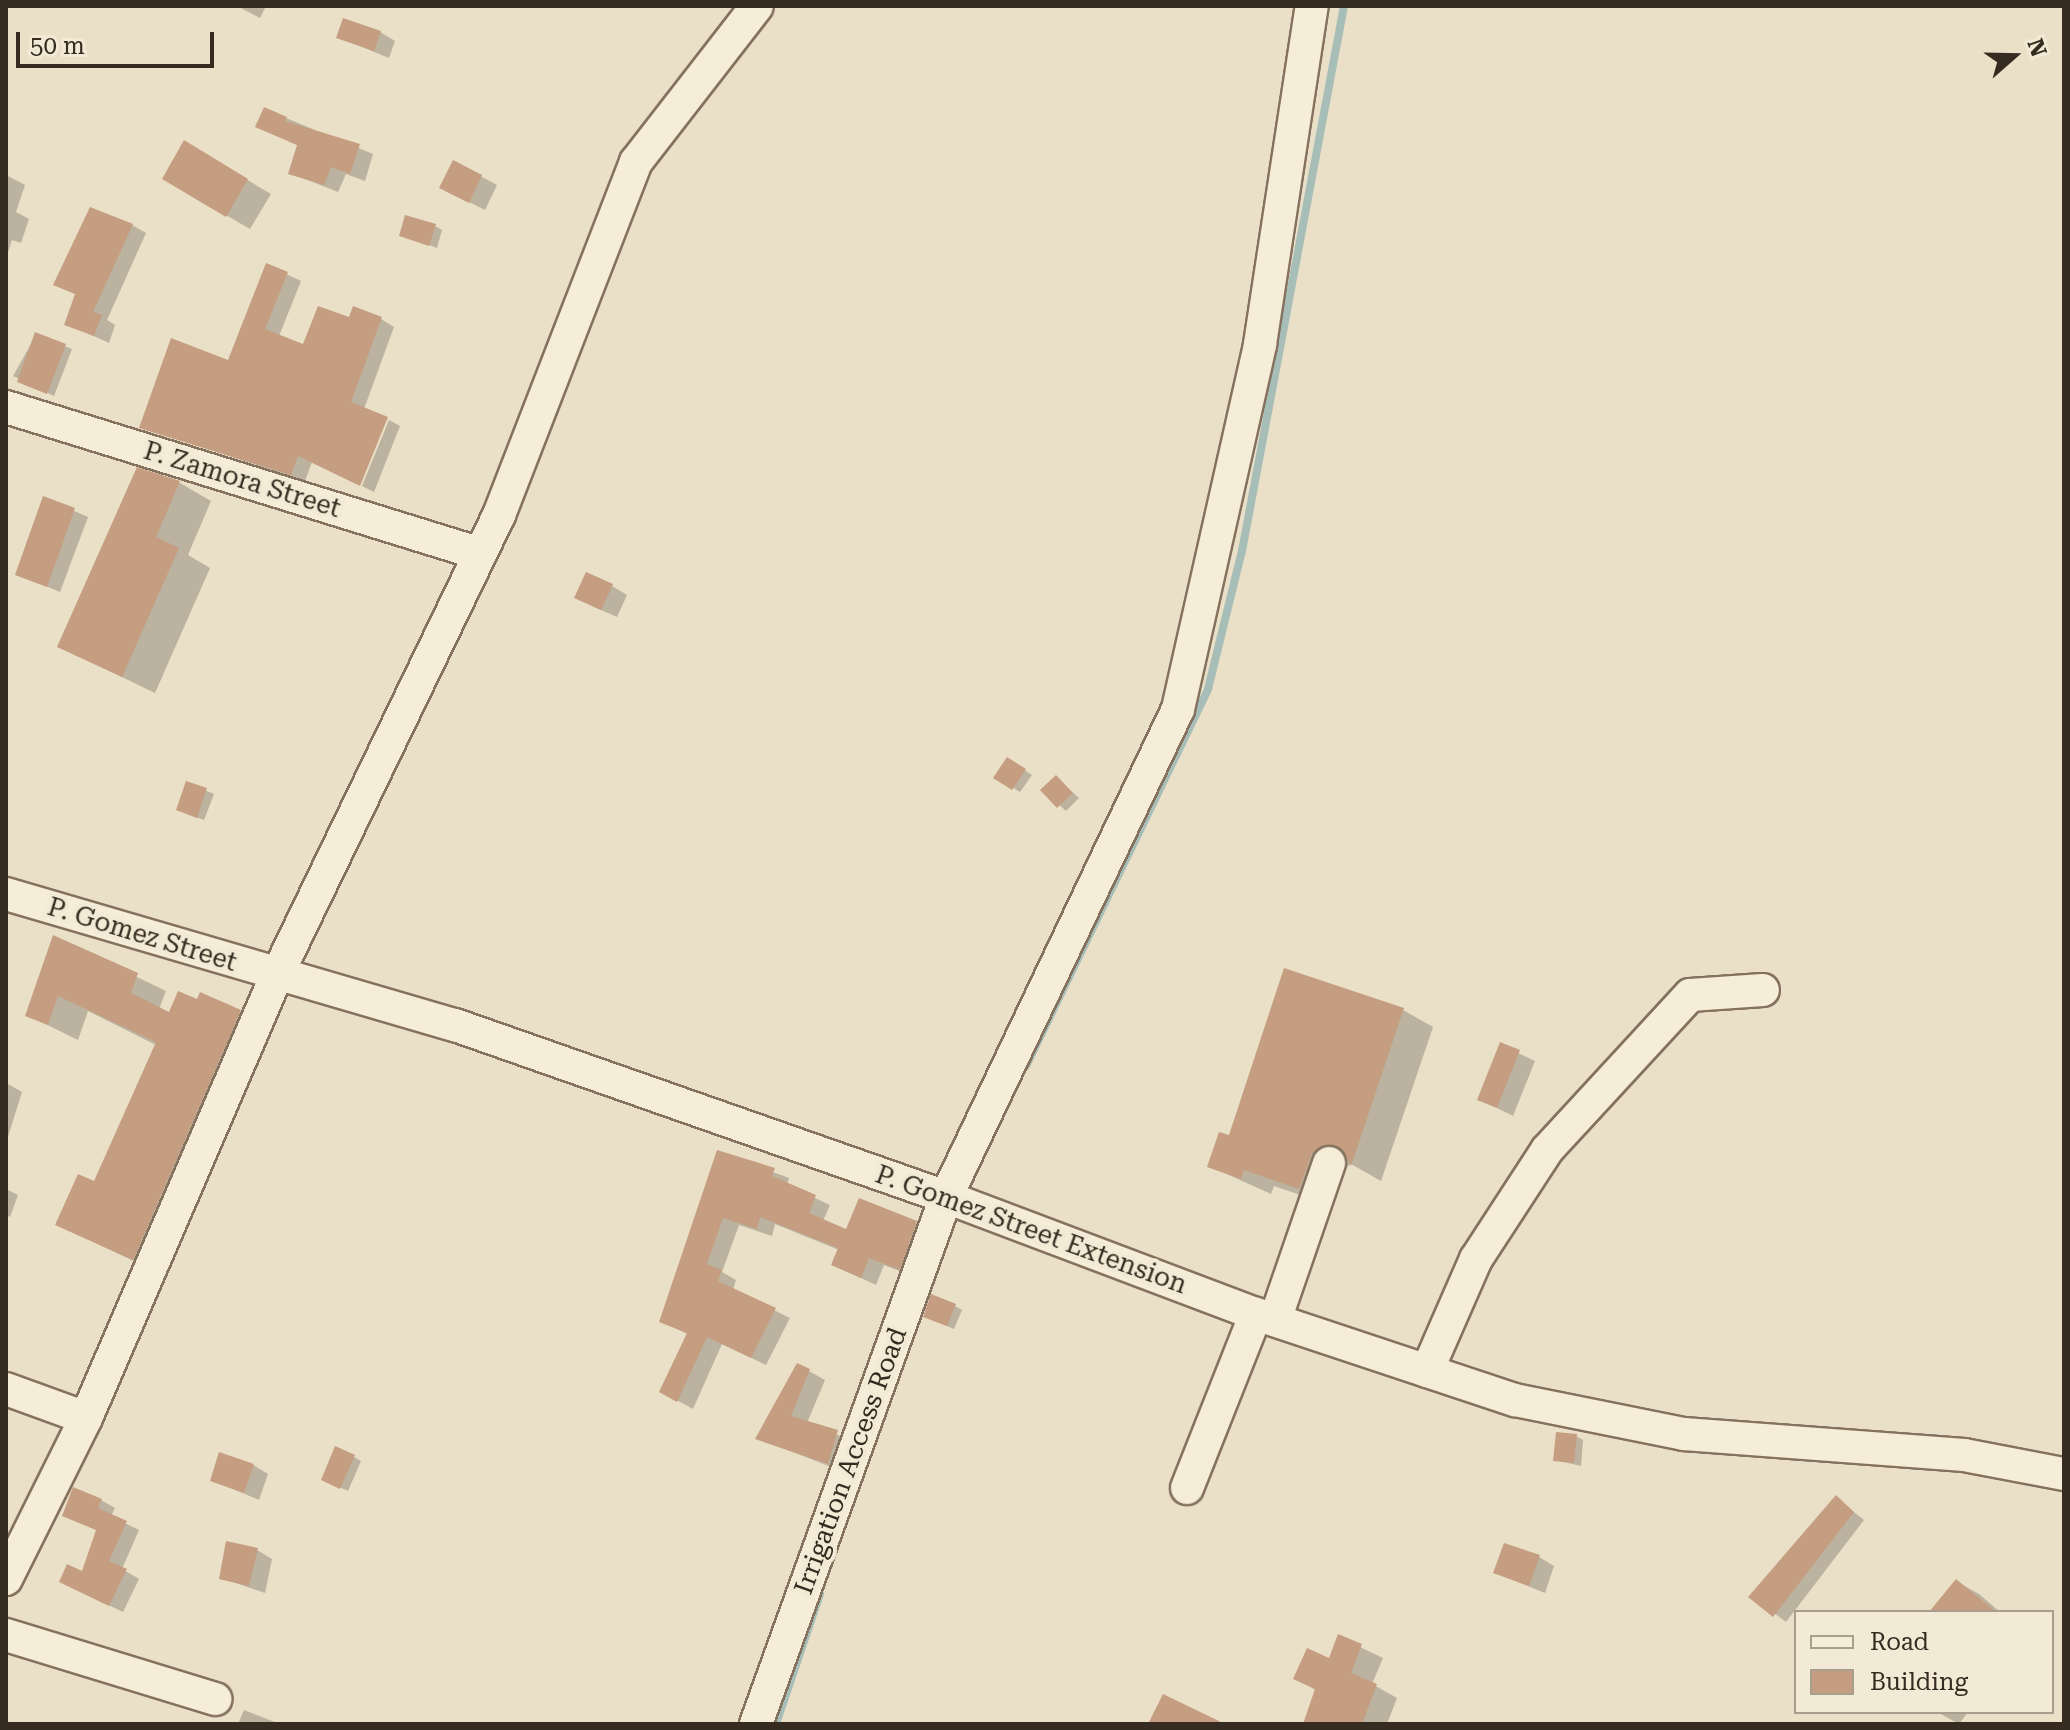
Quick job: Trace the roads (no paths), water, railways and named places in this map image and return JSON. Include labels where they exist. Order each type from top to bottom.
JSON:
[{"type":"street","points":[[6,1579],[86,1418],[277,975],[479,553],[555,377],[588,275],[636,162],[757,6]]},
{"type":"street","name":"Irrigation Access Road","points":[[756,1724],[946,1197],[1178,709],[1260,344],[1312,6]]},
{"type":"street","name":"P. Zamora Street","points":[[6,407],[479,553]]},
{"type":"street","name":"P. Gomez Street","points":[[6,894],[277,975]]},
{"type":"street","name":"P. Gomez Street Extension","points":[[277,975],[455,1025],[946,1197],[1266,1317],[1557,1411],[1684,1434],[1794,1439],[2060,1467]]},
{"type":"street","points":[[1427,1371],[1476,1259],[1556,1139],[1690,995],[1763,990]]},
{"type":"street","points":[[1187,1488],[1266,1317],[1329,1163]]},
{"type":"street","points":[[6,1389],[86,1418]]},
{"type":"street","points":[[6,1635],[215,1699]]},
{"type":"waterway","points":[[1026,1066],[1208,689],[1242,551],[1344,6]]},
{"type":"waterway","points":[[776,1724],[820,1594]]}]
